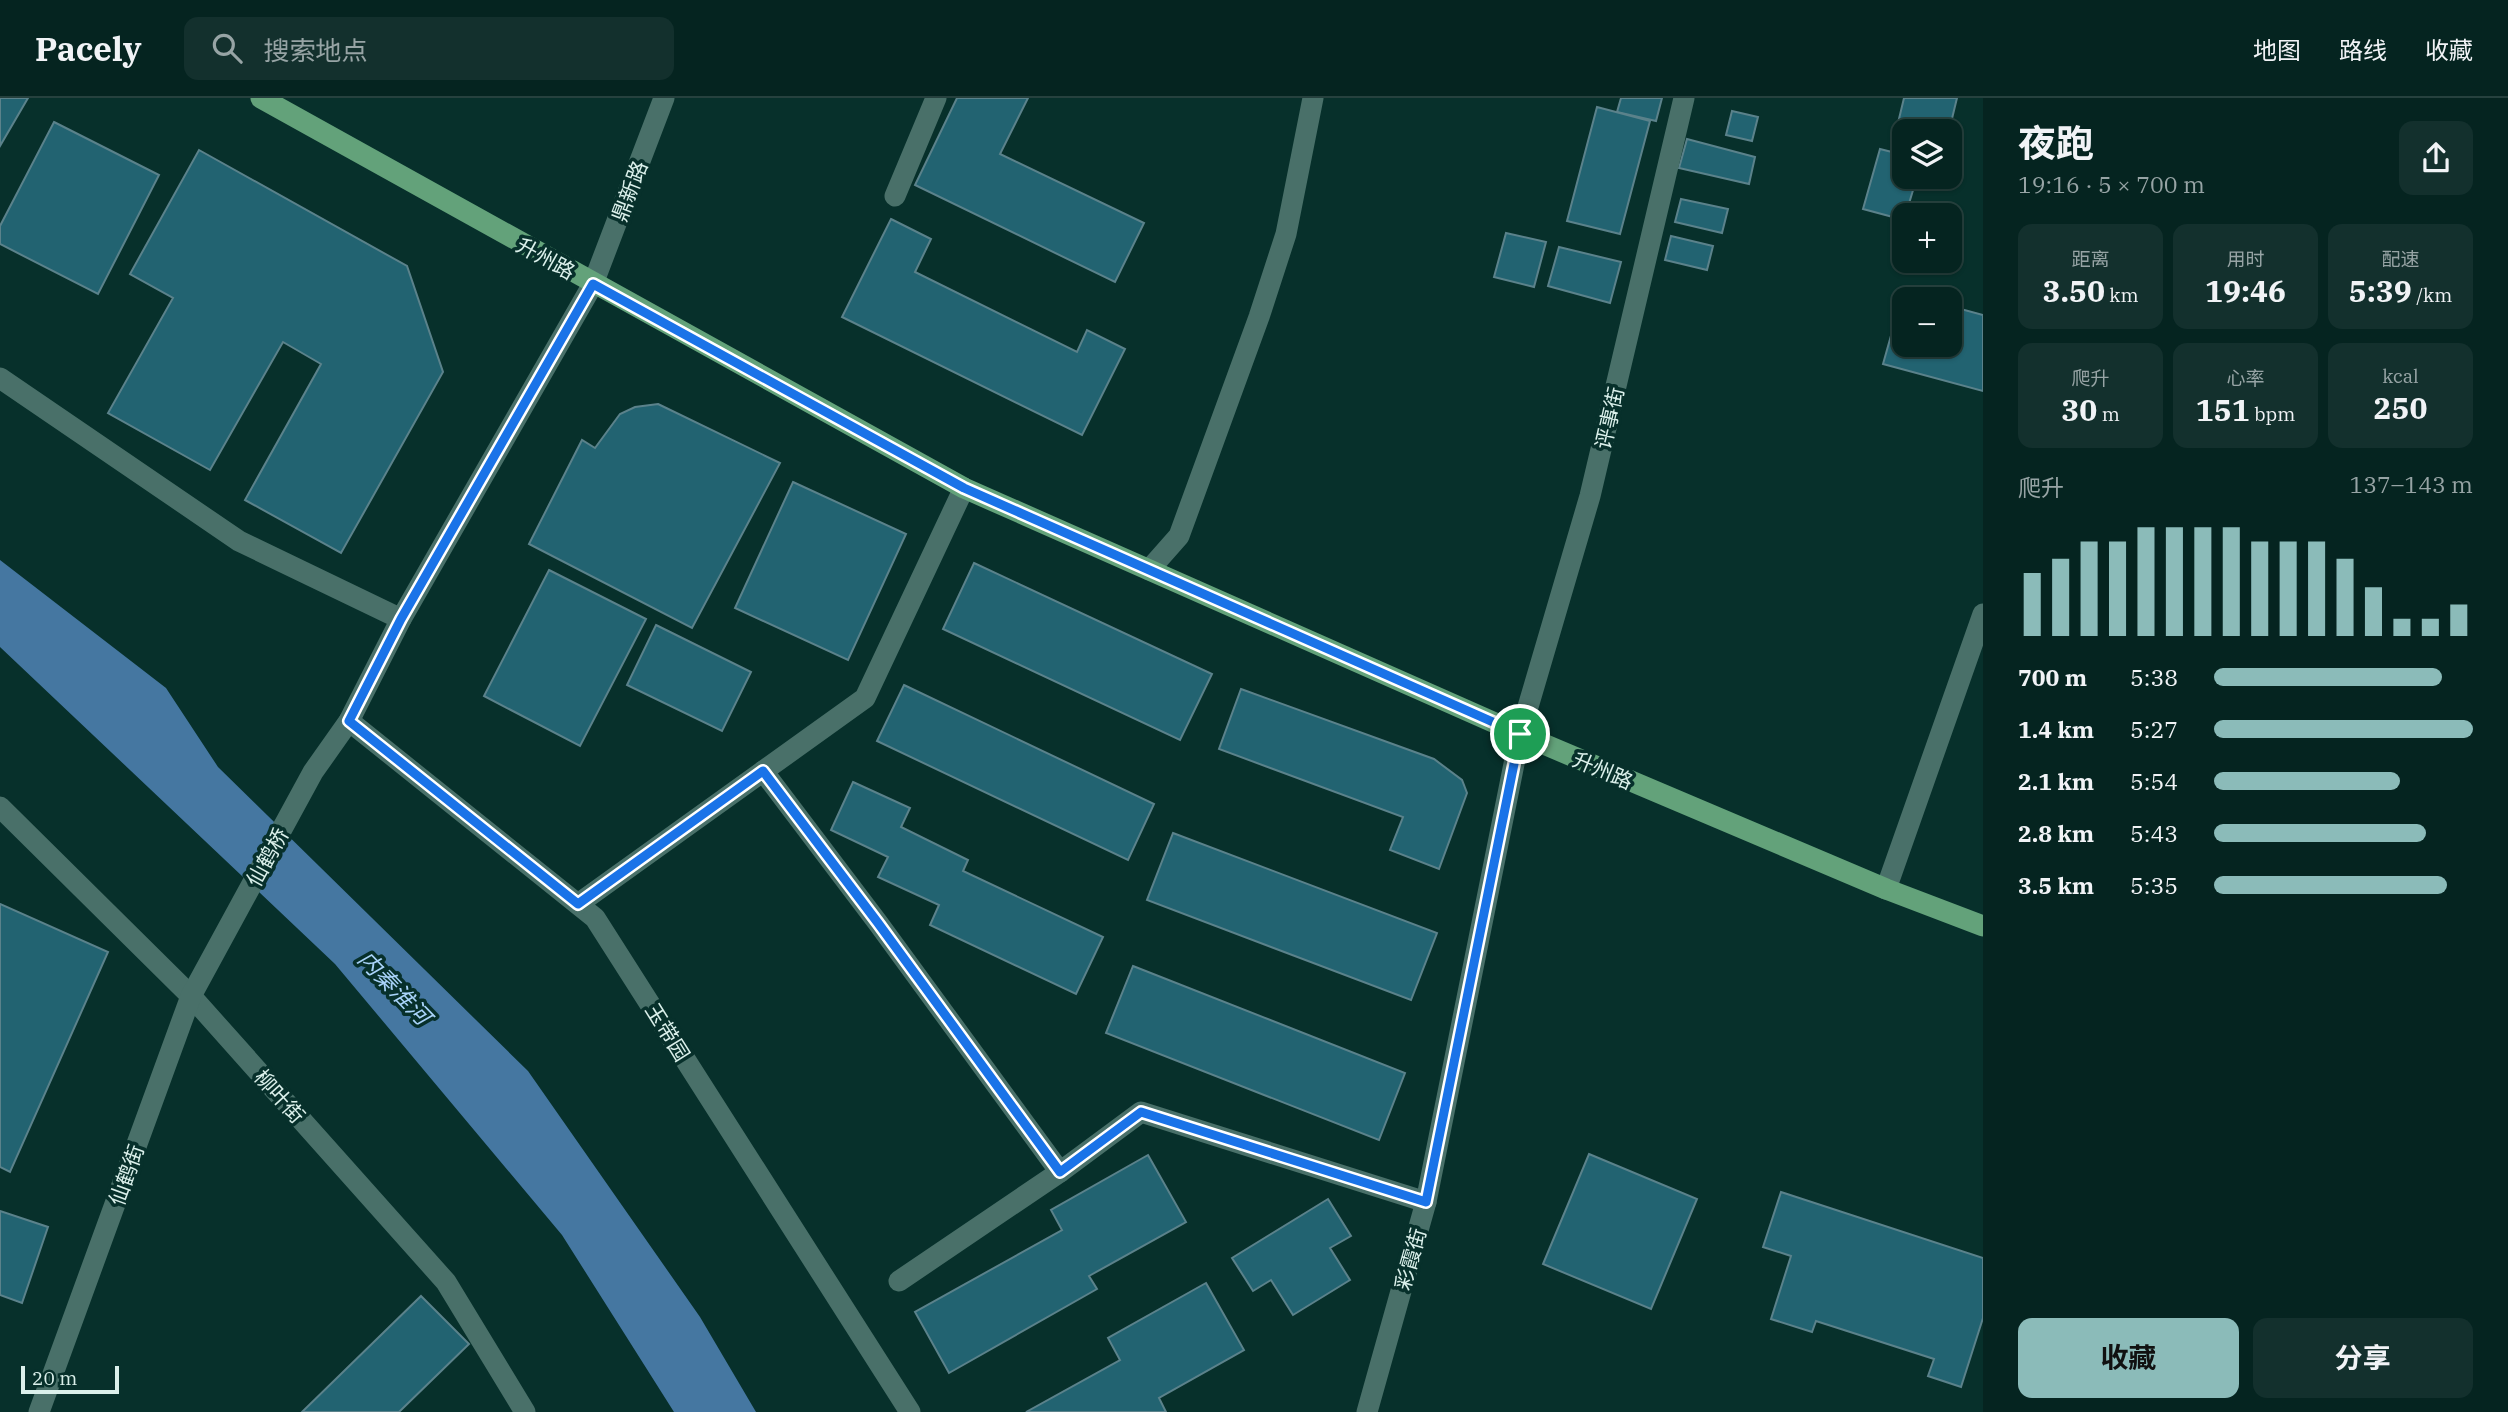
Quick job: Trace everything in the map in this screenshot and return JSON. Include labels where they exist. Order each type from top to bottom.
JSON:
[{"type":"main road","name":"升州路","points":[[261,98],[964,488],[1520,734],[1886,889],[1983,926]]},
{"type":"street","name":"鼎新路","points":[[593,284],[664,98]]},
{"type":"street","points":[[895,196],[936,98]]},
{"type":"street","points":[[1149,570],[1179,536],[1259,317],[1286,234],[1313,98]]},
{"type":"street","name":"评事街","points":[[1520,734],[1590,496],[1684,98]]},
{"type":"street","points":[[349,721],[401,619],[593,284]]},
{"type":"street","points":[[0,378],[239,541],[401,619]]},
{"type":"street","points":[[578,904],[865,698],[964,488]]},
{"type":"street","points":[[1886,889],[1983,614]]},
{"type":"street","name":"仙鹤桥","points":[[220,942],[313,772],[349,721]]},
{"type":"street","name":"玉带园","points":[[349,721],[595,918],[910,1412]]},
{"type":"street","name":"彩霞街","points":[[1367,1412],[1426,1202],[1520,734]]},
{"type":"street","points":[[763,771],[887,934],[1060,1172]]},
{"type":"street","name":"柳叶街","points":[[0,807],[191,996],[446,1282],[525,1412]]},
{"type":"street","name":"仙鹤街","points":[[39,1412],[191,996],[220,942]]},
{"type":"street","points":[[899,1281],[1060,1172],[1141,1112],[1426,1202]]},
{"type":"water","name":"内秦淮河","points":[[0,560],[166,688],[218,767],[528,1071],[700,1317],[756,1412],[674,1412],[562,1235],[335,964],[0,647]]},
{"type":"building","points":[[0,98],[28,98],[0,146]]},
{"type":"building","points":[[957,98],[1028,98],[1000,154],[1144,223],[1115,282],[915,185]]},
{"type":"building","points":[[1621,98],[1662,98],[1656,121],[1617,112]]},
{"type":"building","points":[[1904,98],[1957,98],[1952,119],[1899,119]]},
{"type":"building","points":[[1597,107],[1650,121],[1620,234],[1567,221]]},
{"type":"building","points":[[1732,111],[1758,117],[1752,141],[1726,135]]},
{"type":"building","points":[[54,122],[159,175],[98,294],[0,244],[0,226]]},
{"type":"building","points":[[1687,139],[1755,157],[1749,184],[1679,168]]},
{"type":"building","points":[[1880,149],[1892,152],[1892,189],[1913,189],[1909,203],[1892,203],[1892,217],[1863,209]]},
{"type":"building","points":[[199,150],[407,266],[443,372],[341,553],[245,500],[321,364],[283,342],[210,470],[108,413],[173,298],[130,274]]},
{"type":"building","points":[[1681,199],[1728,209],[1722,233],[1675,222]]},
{"type":"building","points":[[891,219],[931,239],[915,272],[1077,352],[1087,330],[1125,349],[1082,435],[842,317]]},
{"type":"building","points":[[1506,233],[1546,242],[1534,287],[1494,277]]},
{"type":"building","points":[[1671,236],[1713,246],[1707,270],[1665,260]]},
{"type":"building","points":[[1559,247],[1621,262],[1610,303],[1548,286]]},
{"type":"building","points":[[1962,309],[1983,315],[1983,391],[1883,364],[1892,332],[1892,357],[1962,357]]},
{"type":"building","points":[[658,404],[780,463],[692,628],[529,544],[582,440],[595,448],[620,414],[635,407]]},
{"type":"building","points":[[793,482],[906,534],[848,660],[735,608]]},
{"type":"building","points":[[974,563],[1212,674],[1180,740],[943,629]]},
{"type":"building","points":[[549,570],[646,619],[580,746],[484,696]]},
{"type":"building","points":[[656,625],[751,672],[722,731],[627,685]]},
{"type":"building","points":[[904,685],[1154,804],[1128,860],[877,741]]},
{"type":"building","points":[[1241,689],[1434,759],[1462,780],[1467,793],[1439,869],[1390,850],[1403,817],[1219,749]]},
{"type":"building","points":[[853,782],[910,808],[901,827],[968,860],[963,871],[1103,937],[1076,994],[930,925],[939,905],[878,877],[888,857],[831,830]]},
{"type":"building","points":[[1173,833],[1437,933],[1411,1000],[1147,900]]},
{"type":"building","points":[[0,904],[108,952],[10,1172],[0,1167]]},
{"type":"building","points":[[1133,966],[1405,1073],[1379,1140],[1106,1033]]},
{"type":"building","points":[[1589,1154],[1697,1199],[1651,1309],[1543,1264]]},
{"type":"building","points":[[1148,1155],[1186,1222],[1089,1276],[1097,1289],[949,1373],[915,1312],[1062,1230],[1051,1210]]},
{"type":"building","points":[[1781,1192],[1983,1258],[1983,1318],[1961,1387],[1928,1376],[1934,1359],[1816,1321],[1812,1332],[1771,1319],[1791,1256],[1763,1247]]},
{"type":"building","points":[[1328,1199],[1351,1236],[1330,1248],[1350,1280],[1293,1315],[1271,1280],[1253,1291],[1232,1258]]},
{"type":"building","points":[[0,1211],[48,1227],[22,1303],[0,1295]]},
{"type":"building","points":[[1206,1283],[1244,1350],[1159,1398],[1166,1412],[1026,1412],[1120,1360],[1108,1338]]},
{"type":"building","points":[[421,1296],[469,1344],[399,1412],[302,1412]]},
{"type":"route","points":[[593,284],[964,488],[1520,734],[1426,1202],[1141,1112],[1060,1172],[763,771],[578,904],[349,721],[401,619],[593,284]]}]
